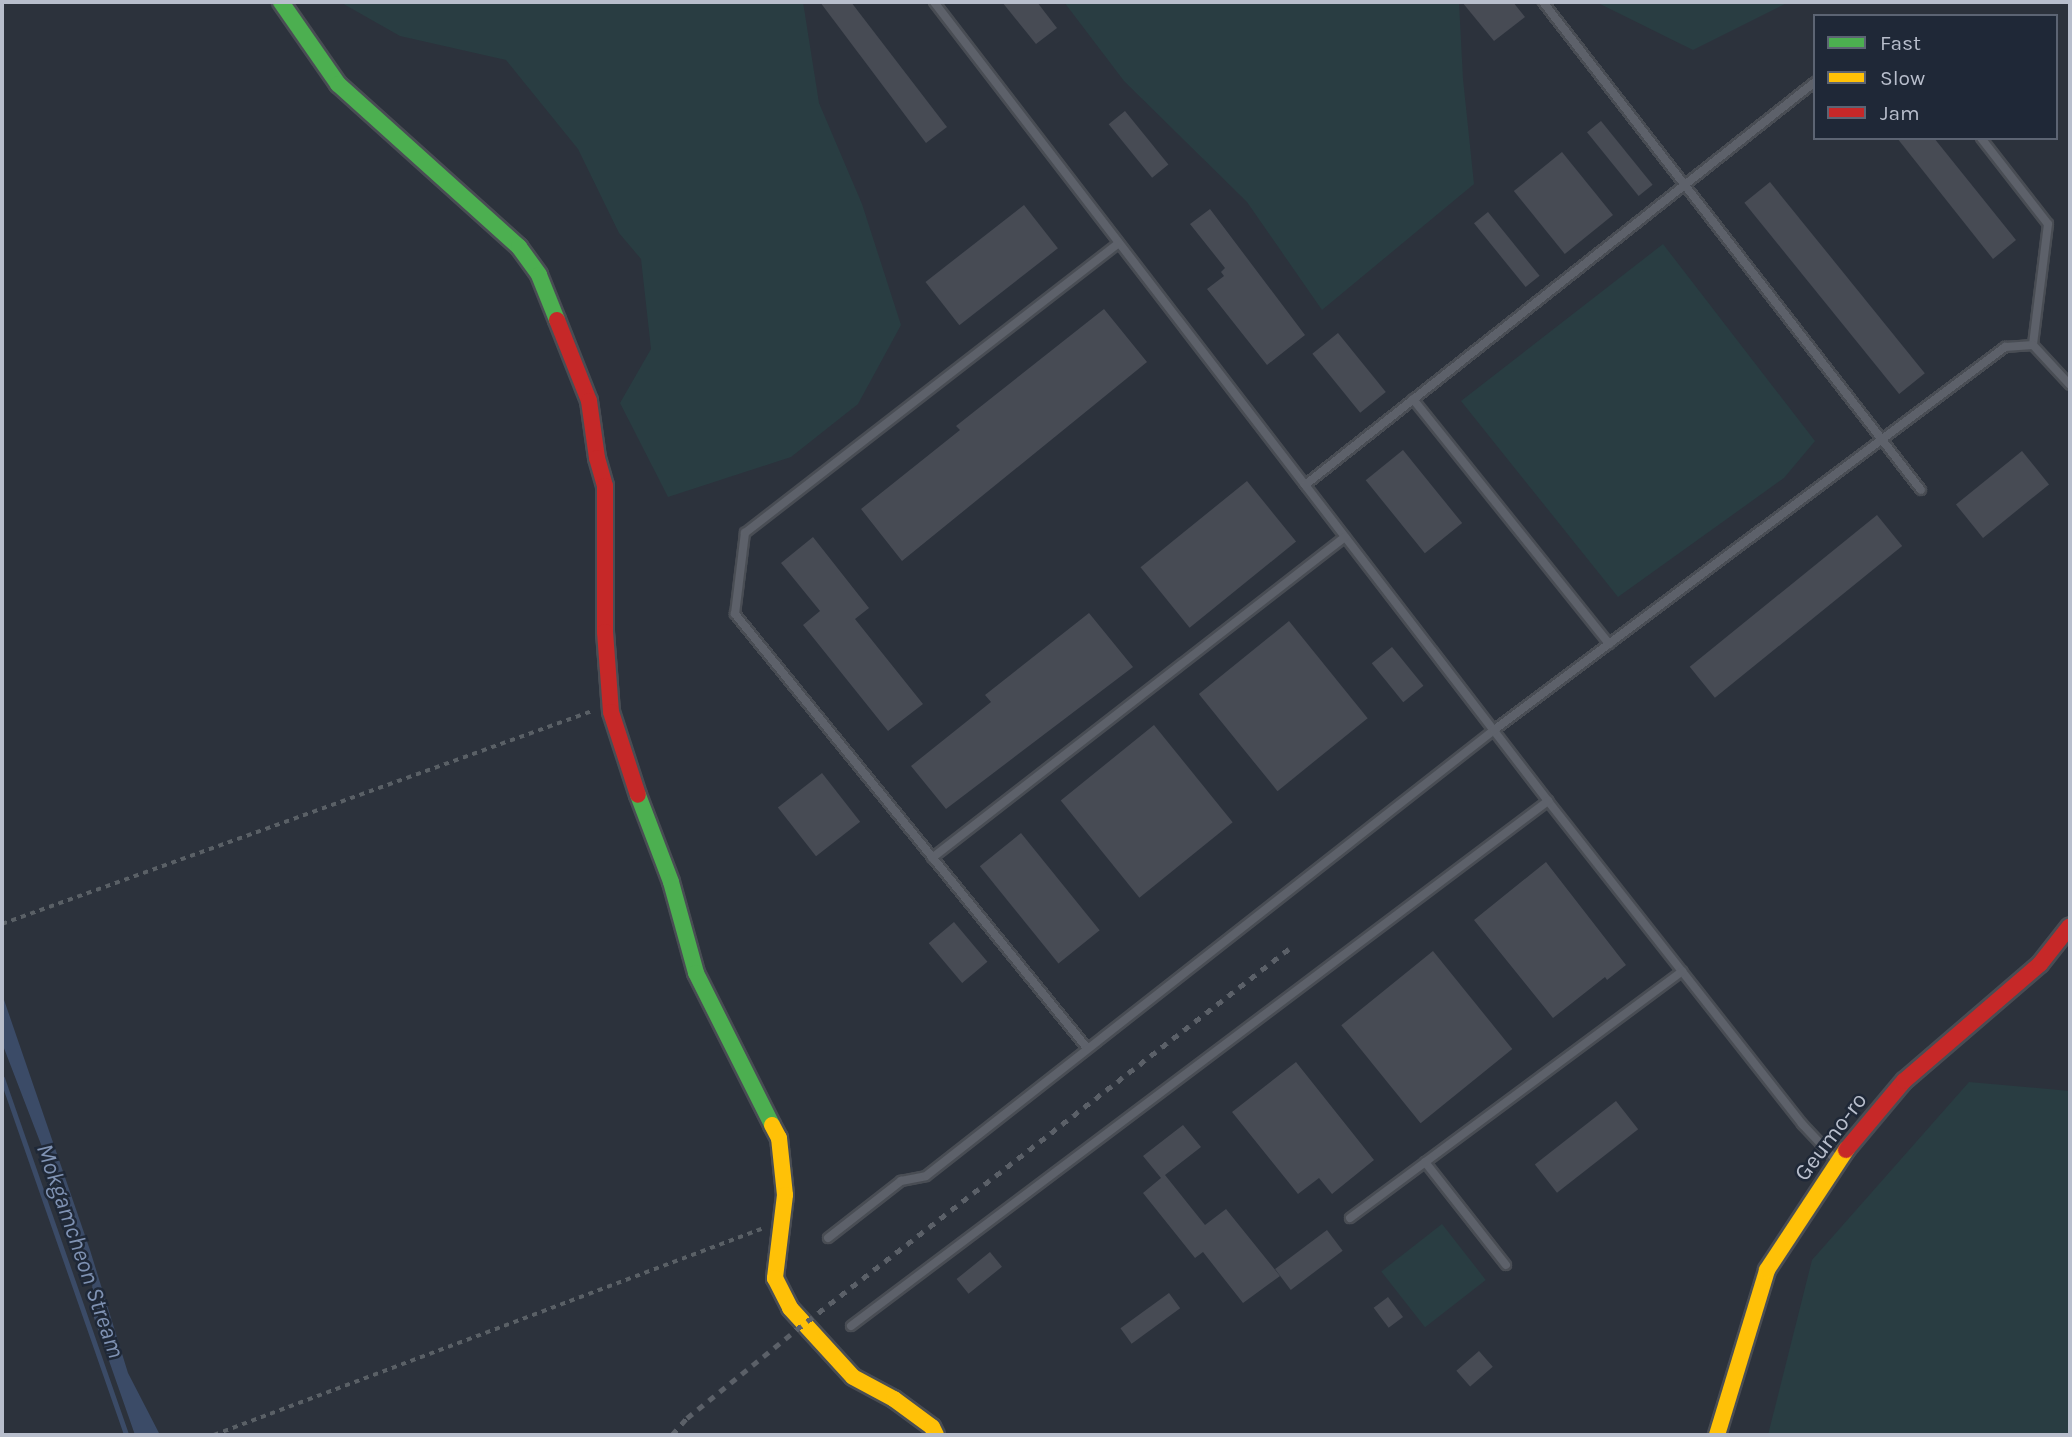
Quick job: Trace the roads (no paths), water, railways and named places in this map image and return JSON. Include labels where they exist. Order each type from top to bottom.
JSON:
[{"type":"street","points":[[281,2],[338,84],[519,247],[539,275],[589,401],[605,486],[605,632],[611,712],[635,788],[671,882],[696,973],[721,1028],[779,1138],[785,1195],[775,1278],[790,1308],[853,1377],[894,1399],[932,1427],[936,1435]]},
{"type":"street","name":"Geumo-ro","points":[[1717,1435],[1767,1270],[1836,1161],[1904,1081],[2040,964],[2070,926]]},
{"type":"lane","points":[[934,2],[1548,801],[1802,1124],[1836,1161]]},
{"type":"lane","points":[[1543,2],[1921,490]]},
{"type":"lane","points":[[1305,485],[1813,84]]},
{"type":"lane","points":[[1983,140],[2048,224],[2034,345],[2070,385]]},
{"type":"lane","points":[[1087,1048],[735,614],[745,533],[1119,243]]},
{"type":"lane","points":[[828,1238],[901,1181],[926,1177],[1494,730],[2005,347],[2034,345]]},
{"type":"lane","points":[[1413,399],[1609,644]]},
{"type":"lane","points":[[932,858],[1345,537]]},
{"type":"lane","points":[[850,1325],[1548,801]]},
{"type":"lane","points":[[1350,1218],[1682,971]]},
{"type":"lane","points":[[1425,1162],[1506,1265]]},
{"type":"water","points":[[2,994],[90,1250],[128,1373],[160,1435],[135,1435],[93,1315],[92,1277],[2,1043]]},
{"type":"waterway","name":"Mokgamcheon Stream","points":[[2,1078],[126,1435]]},
{"type":"railway","points":[[672,1435],[687,1418],[796,1330],[1294,945]]}]
